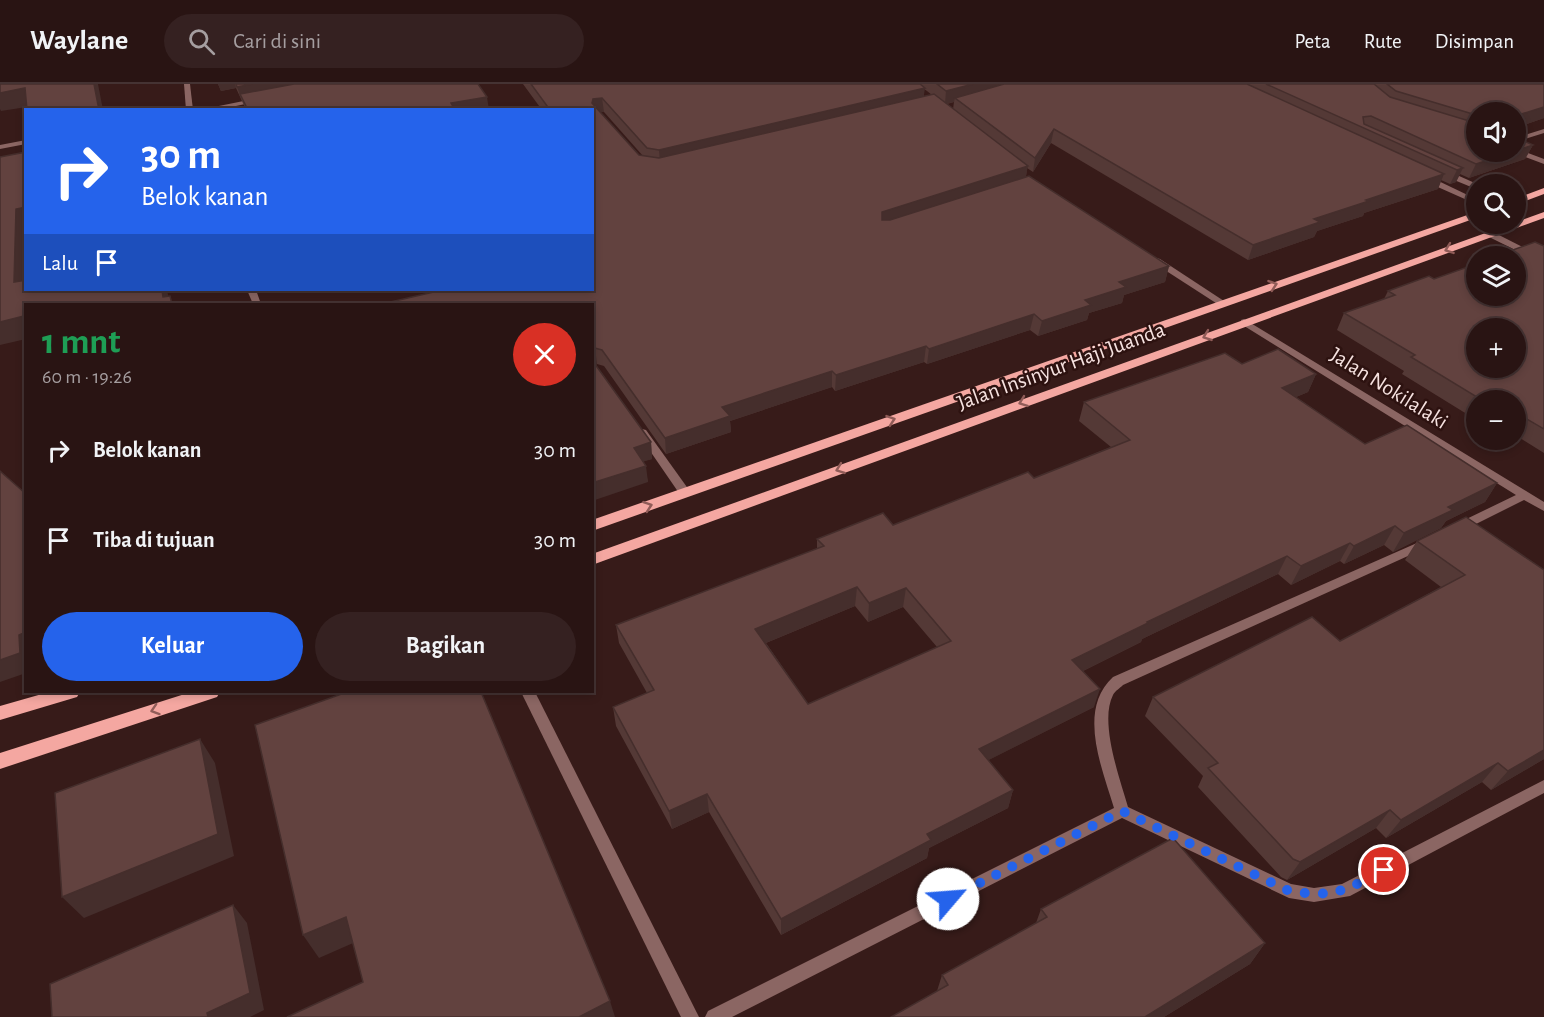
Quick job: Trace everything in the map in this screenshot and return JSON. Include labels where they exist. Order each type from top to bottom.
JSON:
[{"type":"main road","points":[[1526,198],[1544,191]]},
{"type":"main road","name":"Jalan Insinyur Haji Juanda","points":[[1526,221],[1544,215]]},
{"type":"main road","name":"Jalan Insinyur Haji Juanda","points":[[594,525],[1466,218]]},
{"type":"main road","name":"Jalan Insinyur Haji Juanda","points":[[594,559],[1490,234]]},
{"type":"main road","points":[[0,713],[68,693]]},
{"type":"main road","points":[[0,761],[208,693]]},
{"type":"street","points":[[187,84],[190,108]]},
{"type":"street","points":[[214,108],[272,98]]},
{"type":"street","points":[[1526,137],[1544,131]]},
{"type":"street","points":[[0,147],[24,142]]},
{"type":"street","points":[[1526,155],[1544,162]]},
{"type":"street","points":[[1435,168],[1466,182]]},
{"type":"street","points":[[1413,172],[1466,197]]},
{"type":"street","points":[[1490,234],[1544,261]]},
{"type":"street","points":[[1153,258],[1222,303]]},
{"type":"street","name":"Jalan Nokilalaki","points":[[1244,322],[1544,507]]},
{"type":"street","points":[[638,426],[685,493]]},
{"type":"street","points":[[1526,495],[1351,579],[1231,629],[1119,681],[1106,693],[1102,729],[1105,750],[1122,811],[1289,891],[1314,895],[1344,891],[1544,786]]},
{"type":"street","points":[[528,693],[690,1017]]},
{"type":"street","points":[[714,1017],[1122,811]]},
{"type":"building","points":[[0,84],[94,84],[99,108],[27,108],[25,88],[0,93]]},
{"type":"building","points":[[236,84],[252,84],[237,87]]},
{"type":"building","points":[[294,84],[478,84],[487,97],[451,103],[454,108],[247,108],[240,94]]},
{"type":"building","points":[[531,84],[920,84],[925,88],[659,150],[647,148],[602,98],[593,99],[592,103],[639,155],[659,158],[934,94],[1028,166],[882,212],[882,220],[890,220],[1029,176],[1169,266],[1119,282],[1126,287],[1085,300],[1091,305],[1042,321],[1034,314],[929,349],[926,346],[836,375],[832,371],[722,407],[730,416],[665,438],[602,350],[594,349],[594,303],[386,303],[438,291],[594,291],[594,108],[549,108]]},
{"type":"building","points":[[937,84],[973,84],[946,91]]},
{"type":"building","points":[[1004,84],[1247,84],[1444,174],[1314,219],[1320,222],[1253,245],[1054,129],[1035,158],[955,98]]},
{"type":"building","points":[[1266,84],[1374,84],[1390,97],[1466,120],[1466,159],[1371,116],[1363,117],[1364,124],[1463,168],[1457,170]]},
{"type":"building","points":[[1387,84],[1544,84],[1544,107],[1526,113],[1526,102],[1466,102],[1466,112],[1396,91]]},
{"type":"building","points":[[24,152],[24,207],[16,209],[14,282],[24,280],[24,291],[162,291],[163,297],[170,296],[172,303],[24,303],[24,316],[0,322],[0,157]]},
{"type":"building","points":[[1535,242],[1544,246],[1544,429],[1526,418],[1526,390],[1466,390],[1411,357],[1415,355],[1344,313],[1395,295],[1388,291],[1429,276],[1434,279],[1466,268],[1466,306],[1526,306],[1526,246],[1524,246]]},
{"type":"building","points":[[1278,349],[1316,374],[1282,388],[1365,444],[1407,425],[1497,483],[1448,507],[1453,510],[1404,533],[1395,526],[1354,546],[1350,543],[1301,566],[1287,556],[1072,660],[1100,689],[979,749],[1013,790],[927,834],[931,840],[781,919],[707,794],[669,811],[613,707],[654,690],[616,625],[824,546],[817,539],[883,513],[893,525],[1028,472],[1034,478],[1130,440],[1084,402],[1225,353],[1242,364]],"holes":[[[857,587],[869,603],[906,588],[951,641],[808,704],[755,629]]]},
{"type":"building","points":[[594,363],[651,442],[634,448],[646,466],[594,482]]},
{"type":"building","points":[[0,471],[24,492],[24,633],[19,635],[20,653],[0,660]]},
{"type":"building","points":[[1466,517],[1544,570],[1544,750],[1508,771],[1498,763],[1401,820],[1390,810],[1300,862],[1293,859],[1208,768],[1218,763],[1153,697],[1312,617],[1340,641],[1465,575],[1417,541]]},
{"type":"building","points":[[344,693],[481,693],[610,1001],[579,1017],[287,1017],[363,982],[346,917],[303,935],[255,725]]},
{"type":"building","points":[[200,739],[218,834],[62,897],[55,793]]},
{"type":"building","points":[[1173,838],[1265,943],[1145,1017],[891,1017],[948,985],[942,975],[1047,917],[1041,909]]},
{"type":"building","points":[[233,905],[250,993],[207,1013],[208,1017],[52,1017],[50,984]]},
{"type":"route","points":[[948,899],[1122,811],[1289,891],[1314,895],[1344,891],[1384,870]]}]
